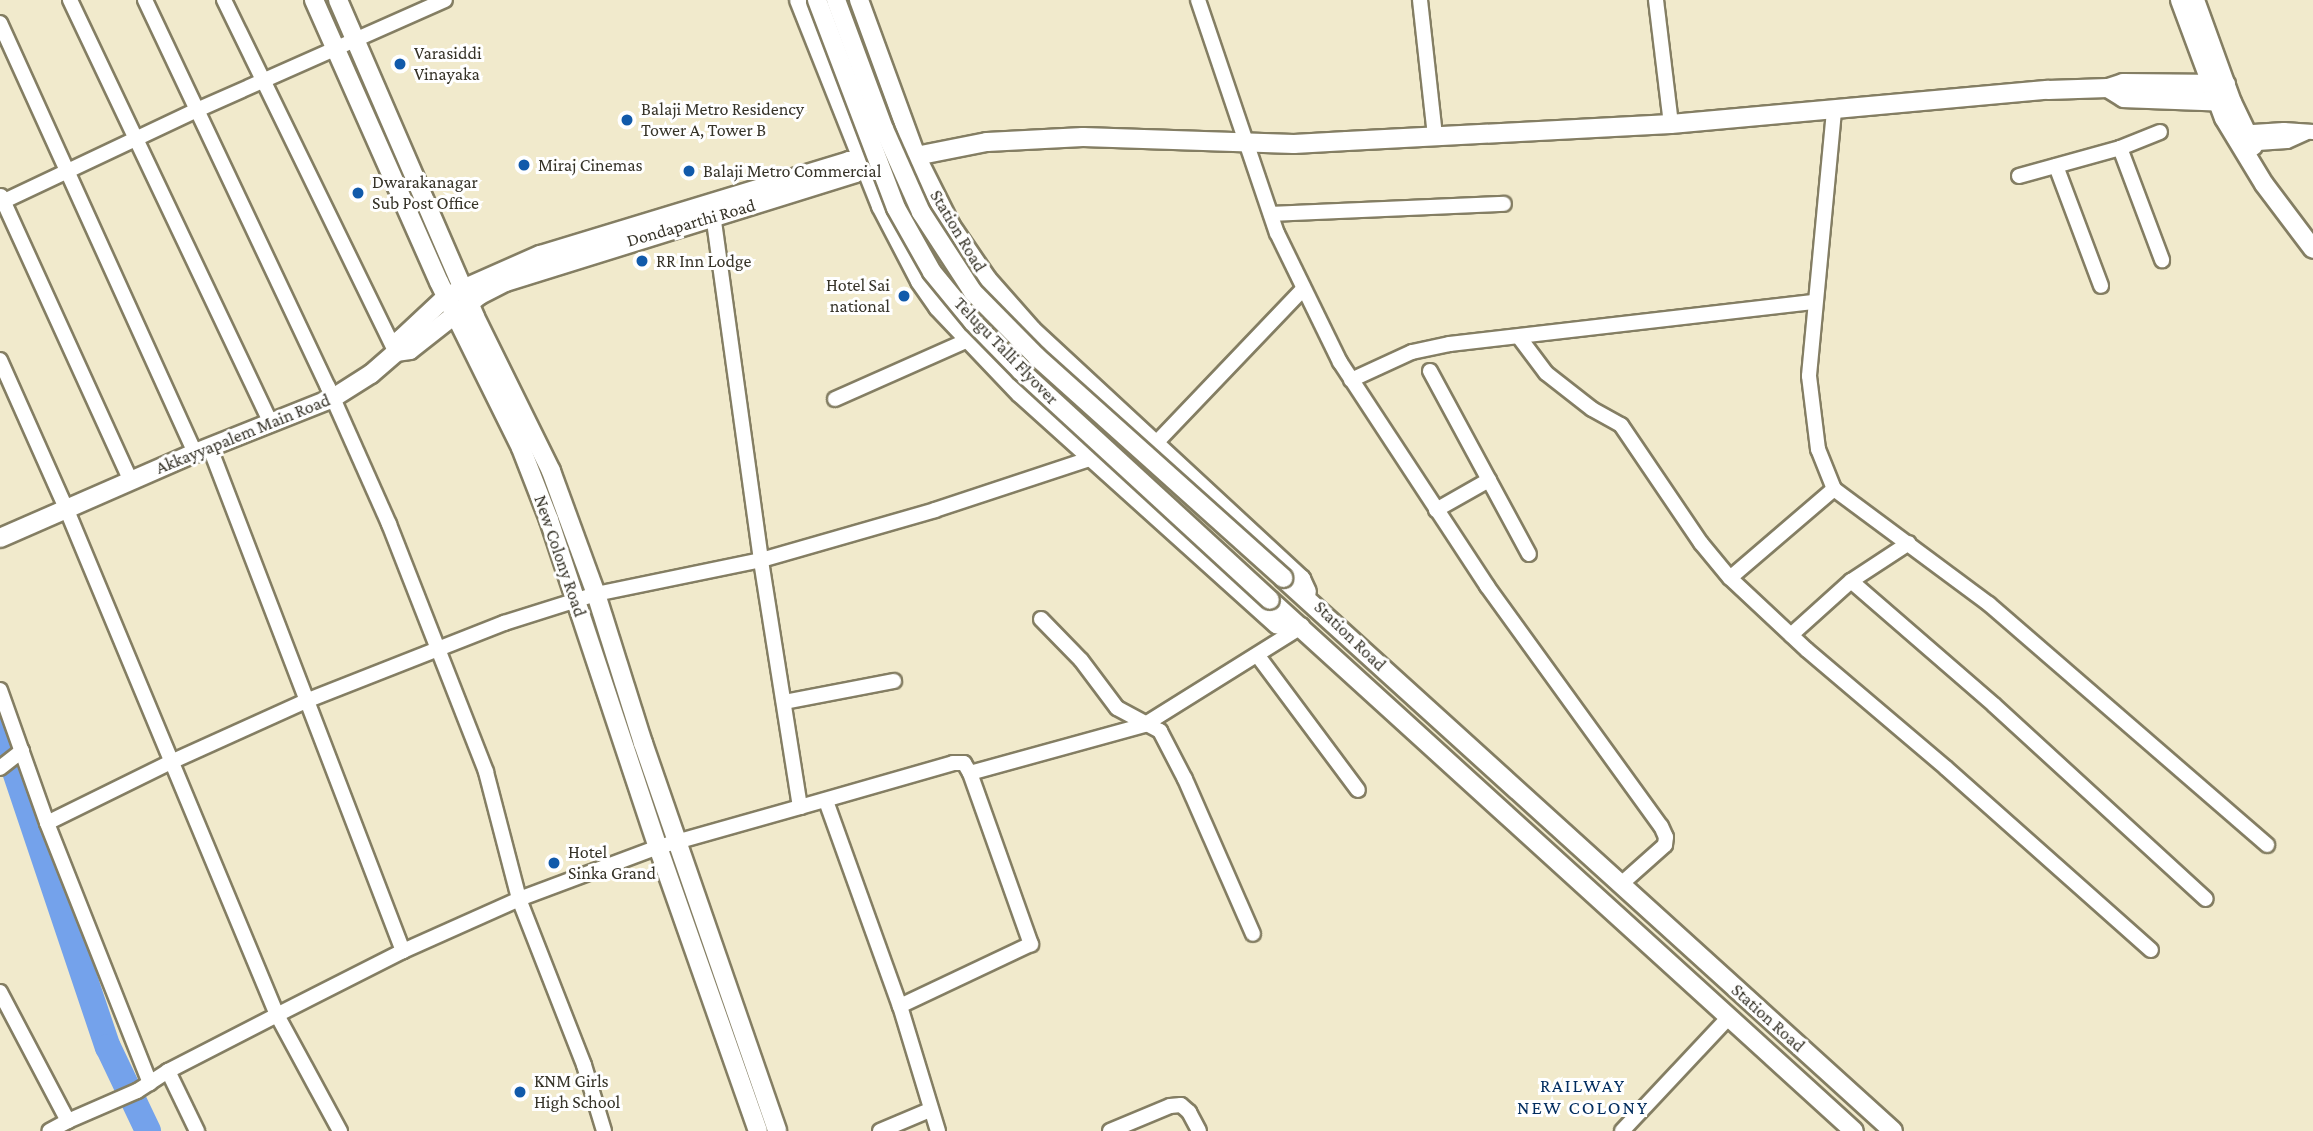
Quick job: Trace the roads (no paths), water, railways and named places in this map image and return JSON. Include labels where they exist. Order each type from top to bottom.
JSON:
[{"type":"main road","name":"New Colony Road","points":[[314,0],[458,300],[551,471],[596,594],[677,841],[777,1131]]},
{"type":"main road","name":"New Colony Road","points":[[338,0],[549,520],[658,847],[758,1131]]},
{"type":"main road","points":[[799,0],[881,206],[920,281],[968,340],[1092,458],[1277,624],[1301,626]]},
{"type":"main road","name":"Telugu Talli Flyover","points":[[817,0],[891,197],[932,272],[973,322],[1021,371],[1301,626]]},
{"type":"main road","name":"Telugu Talli Flyover","points":[[836,0],[884,129],[921,212],[973,292],[1037,358],[1313,605]]},
{"type":"main road","name":"Station Road","points":[[859,0],[916,156],[951,226],[987,279],[1032,330],[1157,442],[1301,579],[1313,605],[1893,1131]]},
{"type":"main road","points":[[2180,0],[2218,84]]},
{"type":"main road","points":[[2195,0],[2224,102],[2264,184],[2313,249]]},
{"type":"main road","points":[[916,156],[987,142],[1083,137],[1294,144],[1671,124],[2048,90],[2108,88],[2123,83],[2218,84]]},
{"type":"main road","points":[[2108,88],[2124,98],[2224,102]]},
{"type":"main road","points":[[2242,138],[2313,230]]},
{"type":"main road","name":"Dondaparthi Road","points":[[458,300],[540,255],[855,173],[864,165]]},
{"type":"main road","name":"Akkayyapalem Main Road","points":[[0,538],[202,450],[333,398],[371,374],[396,352],[410,350],[458,300]]},
{"type":"main road","name":"Station Road","points":[[1301,626],[1854,1131]]},
{"type":"street","points":[[70,0],[271,424]]},
{"type":"street","points":[[145,0],[333,398],[439,647],[486,772],[519,899],[584,1065],[604,1131]]},
{"type":"street","points":[[224,0],[262,83],[396,352]]},
{"type":"street","points":[[131,481],[1,200],[445,0]]},
{"type":"street","points":[[1198,0],[1244,142],[1271,214],[1303,289],[1351,380],[1436,510],[1553,680],[1661,826],[1666,837],[1665,845],[1621,884]]},
{"type":"street","points":[[1420,0],[1435,136]]},
{"type":"street","points":[[1656,0],[1671,124]]},
{"type":"street","points":[[0,23],[202,450],[306,701],[403,951]]},
{"type":"street","points":[[1835,111],[1809,376],[1818,449],[1835,489],[1909,543],[2049,654],[2267,845]]},
{"type":"street","points":[[2019,176],[2120,148],[2160,132]]},
{"type":"street","points":[[2242,138],[2309,132]]},
{"type":"street","points":[[2120,148],[2162,260]]},
{"type":"street","name":"Dondaparthi Road","points":[[864,165],[916,156]]},
{"type":"street","points":[[2056,166],[2101,286]]},
{"type":"street","points":[[1271,214],[1504,204]]},
{"type":"street","points":[[712,210],[761,560],[800,807]]},
{"type":"street","points":[[1157,442],[1303,289]]},
{"type":"street","points":[[1351,380],[1423,348],[1815,302]]},
{"type":"street","points":[[1519,337],[1546,373],[1592,409],[1621,425],[1701,543],[1730,578],[1791,635],[1947,768],[2151,950]]},
{"type":"street","points":[[835,399],[968,340]]},
{"type":"street","points":[[0,360],[66,508],[278,1015],[340,1131]]},
{"type":"street","points":[[1430,371],[1530,554]]},
{"type":"street","points":[[47,823],[171,762],[306,701],[439,647],[596,594],[761,560],[912,517],[1092,458]]},
{"type":"street","points":[[1436,510],[1489,480]]},
{"type":"street","points":[[1730,578],[1835,489]]},
{"type":"street","points":[[1791,635],[1851,581],[1909,543]]},
{"type":"street","points":[[1851,581],[1994,705],[2206,899]]},
{"type":"street","points":[[1041,619],[1080,660],[1117,708],[1144,725],[1160,731],[1175,756],[1253,933]]},
{"type":"street","points":[[971,774],[1144,725],[1258,656],[1301,626]]},
{"type":"street","points":[[1258,656],[1358,790]]},
{"type":"street","points":[[784,702],[894,681]]},
{"type":"street","points":[[0,690],[10,760],[47,823],[143,1087]]},
{"type":"street","points":[[52,1130],[116,1101],[167,1071],[403,951],[519,899],[677,841],[964,762],[971,774],[1031,944],[900,1006]]},
{"type":"street","points":[[826,801],[900,1006],[938,1131]]},
{"type":"street","points":[[0,992],[68,1121]]},
{"type":"street","points":[[1622,1131],[1728,1018]]},
{"type":"street","points":[[167,1071],[197,1131]]},
{"type":"street","points":[[1110,1131],[1170,1106],[1181,1105],[1189,1112],[1199,1131]]},
{"type":"street","points":[[880,1131],[930,1110]]},
{"type":"waterway","points":[[0,727],[108,1047],[148,1131]]},
{"type":"place","name":"Varasiddi Vinayaka","points":[[400,64]]},
{"type":"place","name":"Balaji Metro Residency Tower A, Tower B","points":[[627,120]]},
{"type":"place","name":"Miraj Cinemas","points":[[524,165]]},
{"type":"place","name":"Balaji Metro Commercial","points":[[689,171]]},
{"type":"place","name":"Dwarakanagar Sub Post Office","points":[[358,193]]},
{"type":"place","name":"RR Inn Lodge","points":[[642,261]]},
{"type":"place","name":"Hotel Sai national","points":[[904,296]]},
{"type":"place","name":"Hotel Sinka Grand","points":[[554,863]]},
{"type":"place","name":"KNM Girls High School","points":[[520,1092]]},
{"type":"district","name":"RAILWAY NEW COLONY","points":[[1583,1097]]}]
